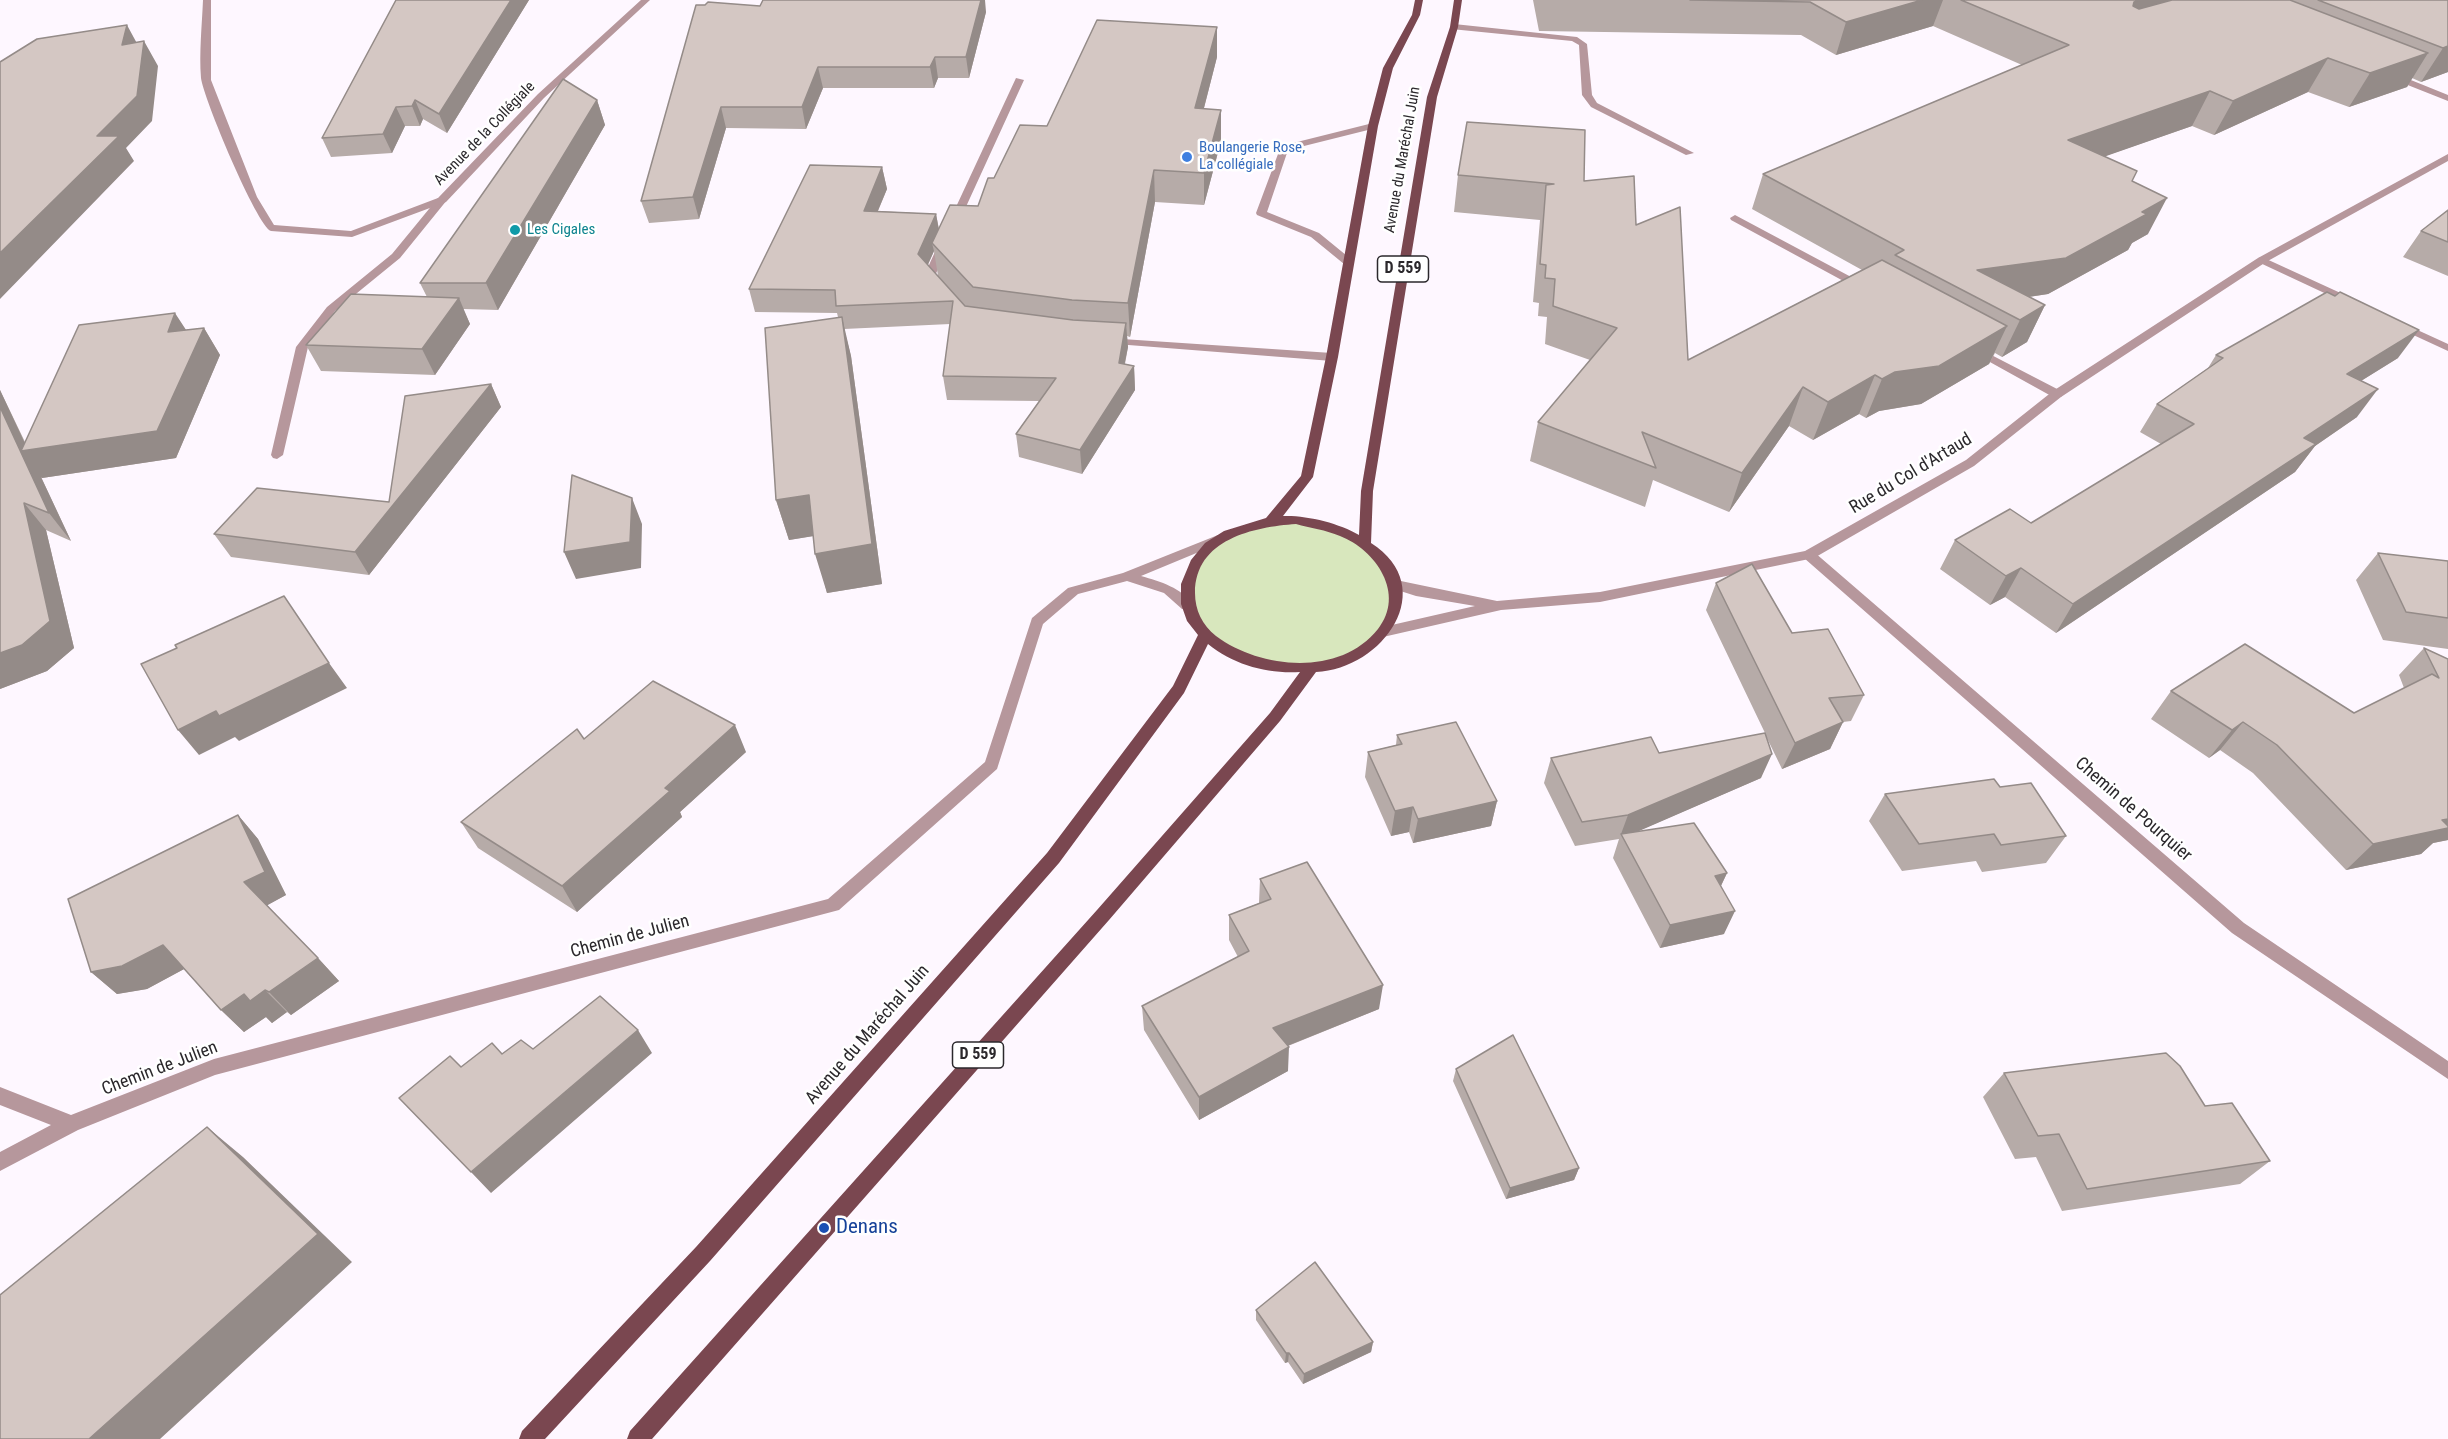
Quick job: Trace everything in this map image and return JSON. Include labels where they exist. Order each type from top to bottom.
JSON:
[{"type":"main road","name":"Avenue du Maréchal Juin","points":[[1270,522],[1307,477],[1332,357],[1373,126],[1388,68],[1416,15],[1419,0]]},
{"type":"main road","name":"Avenue du Maréchal Juin","points":[[1365,542],[1366,491],[1432,97],[1454,27],[1458,0]]},
{"type":"main road","points":[[1296,520],[1344,531],[1365,542],[1383,558],[1395,578],[1399,600],[1391,623],[1373,644],[1346,659],[1312,668],[1281,668],[1252,662],[1225,651],[1205,635],[1187,606],[1185,590],[1189,575],[1200,556],[1218,539],[1242,528],[1270,522],[1296,520]]},
{"type":"main road","name":"Avenue du Maréchal Juin","points":[[530,1439],[703,1254],[1053,858],[1179,688],[1205,635]]},
{"type":"main road","name":"D 559","points":[[638,1439],[1103,915],[1275,717],[1312,668]]},
{"type":"street","name":"Avenue de la Collégiale","points":[[207,0],[206,80],[252,197],[271,228],[352,234],[442,200],[542,96],[646,0]]},
{"type":"street","points":[[1454,27],[1574,39],[1584,44],[1587,95],[1594,105],[1689,153]]},
{"type":"street","points":[[2382,71],[2448,98]]},
{"type":"street","points":[[944,292],[929,276],[1018,80]]},
{"type":"street","points":[[1348,262],[1315,235],[1261,213],[1284,148],[1373,126]]},
{"type":"street","name":"Rue du Col d'Artaud","points":[[1383,632],[1501,605],[1600,597],[1809,555],[1970,463],[2057,394],[2262,260],[2448,157]]},
{"type":"street","points":[[277,455],[302,347],[331,309],[396,256],[442,200]]},
{"type":"street","points":[[1735,218],[1878,296]]},
{"type":"street","points":[[2262,260],[2365,308]]},
{"type":"street","points":[[2386,318],[2448,348]]},
{"type":"street","points":[[1097,340],[1332,357]]},
{"type":"street","points":[[1959,340],[2057,394]]},
{"type":"street","name":"Chemin de Julien","points":[[0,1162],[71,1124],[214,1067],[833,904],[992,765],[1037,622],[1073,591],[1127,576],[1218,539]]},
{"type":"street","name":"Chemin de Pourquier","points":[[1809,555],[2238,928],[2448,1071]]},
{"type":"street","points":[[1127,576],[1169,590],[1187,606]]},
{"type":"street","name":"Rue du Col d'Artaud","points":[[1396,585],[1416,591],[1501,605]]},
{"type":"street","points":[[0,1096],[71,1124]]},
{"type":"green space","points":[[1296,520],[1365,542],[1399,600],[1373,644],[1312,667],[1252,662],[1194,621],[1189,575],[1200,556],[1242,528]]},
{"type":"building","points":[[396,0],[511,0],[439,114],[415,100],[412,106],[396,107],[383,134],[322,138]]},
{"type":"building","points":[[763,0],[981,0],[966,57],[935,57],[930,67],[818,67],[802,107],[721,107],[693,197],[641,201],[696,5],[705,5],[708,2],[760,6]]},
{"type":"building","points":[[1690,0],[1922,0],[1846,22],[1810,2]]},
{"type":"building","points":[[1961,0],[2140,0],[2134,2],[2133,6],[2139,9],[2172,0],[2290,0],[2428,53],[2370,73],[2328,58],[2233,101],[2210,91],[2068,140],[2137,171],[2132,181],[2167,198],[2142,212],[2147,214],[2066,258],[1977,270],[2045,305],[2020,320],[1895,255],[1904,250],[1763,174],[2069,45]]},
{"type":"building","points":[[2318,0],[2448,0],[2448,46],[2443,48]]},
{"type":"building","points":[[1097,20],[1217,27],[1195,108],[1221,110],[1204,173],[1154,170],[1128,303],[1072,300],[973,287],[932,243],[950,205],[978,206],[988,178],[994,178],[1020,125],[1047,126]]},
{"type":"building","points":[[127,25],[122,45],[144,41],[137,96],[97,136],[119,136],[0,253],[0,62],[37,39]]},
{"type":"building","points":[[563,79],[597,100],[486,283],[420,283]]},
{"type":"building","points":[[1467,122],[1585,130],[1584,181],[1634,176],[1636,225],[1680,207],[1688,360],[1882,260],[2007,326],[1939,366],[1895,372],[1882,379],[1875,375],[1828,402],[1803,387],[1742,473],[1642,432],[1656,468],[1538,422],[1617,328],[1553,306],[1555,279],[1545,278],[1546,265],[1540,264],[1546,185],[1554,184],[1458,175]]},
{"type":"building","points":[[810,165],[882,167],[864,211],[936,214],[918,254],[965,306],[1073,320],[1126,323],[1119,363],[1134,366],[1080,450],[1016,434],[1056,378],[943,376],[953,301],[836,306],[835,290],[749,289]]},
{"type":"building","points":[[2448,210],[2448,242],[2421,231]]},
{"type":"building","points":[[2327,292],[2335,296],[2340,292],[2419,330],[2347,374],[2378,389],[2304,438],[2316,444],[2073,604],[2021,568],[2006,576],[1955,540],[2010,509],[2031,523],[2194,424],[2157,404],[2223,358],[2216,355]]},
{"type":"building","points":[[351,294],[459,298],[422,349],[306,345]]},
{"type":"building","points":[[175,313],[168,332],[204,328],[157,431],[21,451],[79,325]]},
{"type":"building","points":[[842,317],[872,544],[815,554],[809,495],[776,500],[765,328]]},
{"type":"building","points":[[491,384],[355,552],[214,534],[257,488],[389,502],[405,396]]},
{"type":"building","points":[[0,407],[49,513],[24,503],[50,621],[22,645],[0,653]]},
{"type":"building","points":[[572,475],[632,498],[630,542],[564,552]]},
{"type":"building","points":[[2378,553],[2448,561],[2448,618],[2406,612]]},
{"type":"building","points":[[1752,564],[1792,633],[1828,629],[1864,695],[1829,698],[1843,722],[1795,743],[1716,583]]},
{"type":"building","points":[[284,596],[329,663],[219,716],[216,711],[178,730],[141,664],[177,648],[175,645]]},
{"type":"building","points":[[2245,644],[2354,713],[2432,674],[2439,678],[2424,648],[2448,659],[2448,819],[2442,820],[2448,828],[2373,844],[2277,745],[2243,722],[2232,730],[2171,691]]},
{"type":"building","points":[[653,681],[735,725],[665,788],[670,791],[562,886],[461,822],[577,729],[584,739]]},
{"type":"building","points":[[1456,722],[1497,801],[1418,819],[1413,807],[1395,811],[1368,752],[1402,744],[1397,735]]},
{"type":"building","points":[[1765,733],[1772,754],[1628,815],[1582,822],[1551,758],[1651,737],[1659,753]]},
{"type":"building","points":[[1994,779],[2000,787],[2031,783],[2066,836],[2001,845],[1994,834],[1919,844],[1885,794]]},
{"type":"building","points":[[238,815],[265,872],[244,882],[318,958],[269,992],[265,990],[250,1001],[244,994],[221,1010],[163,945],[122,966],[91,972],[68,899]]},
{"type":"building","points":[[1694,823],[1727,873],[1715,876],[1735,911],[1670,925],[1621,834]]},
{"type":"building","points":[[1307,862],[1383,985],[1273,1028],[1289,1047],[1199,1097],[1142,1006],[1249,951],[1229,915],[1271,899],[1260,879]]},
{"type":"building","points":[[600,996],[638,1030],[471,1172],[399,1098],[450,1056],[461,1067],[492,1043],[502,1054],[521,1040],[533,1049]]},
{"type":"building","points":[[1513,1035],[1579,1168],[1510,1188],[1456,1069]]},
{"type":"building","points":[[2166,1053],[2180,1066],[2205,1106],[2232,1103],[2270,1161],[2087,1189],[2059,1134],[2038,1136],[2004,1073]]},
{"type":"building","points":[[207,1127],[318,1234],[89,1439],[0,1439],[0,1295]]},
{"type":"building","points":[[1315,1262],[1373,1342],[1304,1374],[1256,1310]]},
{"type":"place","name":"Boulangerie Rose, La collégiale","points":[[1187,157]]},
{"type":"place","name":"Les Cigales","points":[[515,230]]},
{"type":"place","name":"Denans","points":[[824,1228]]}]
